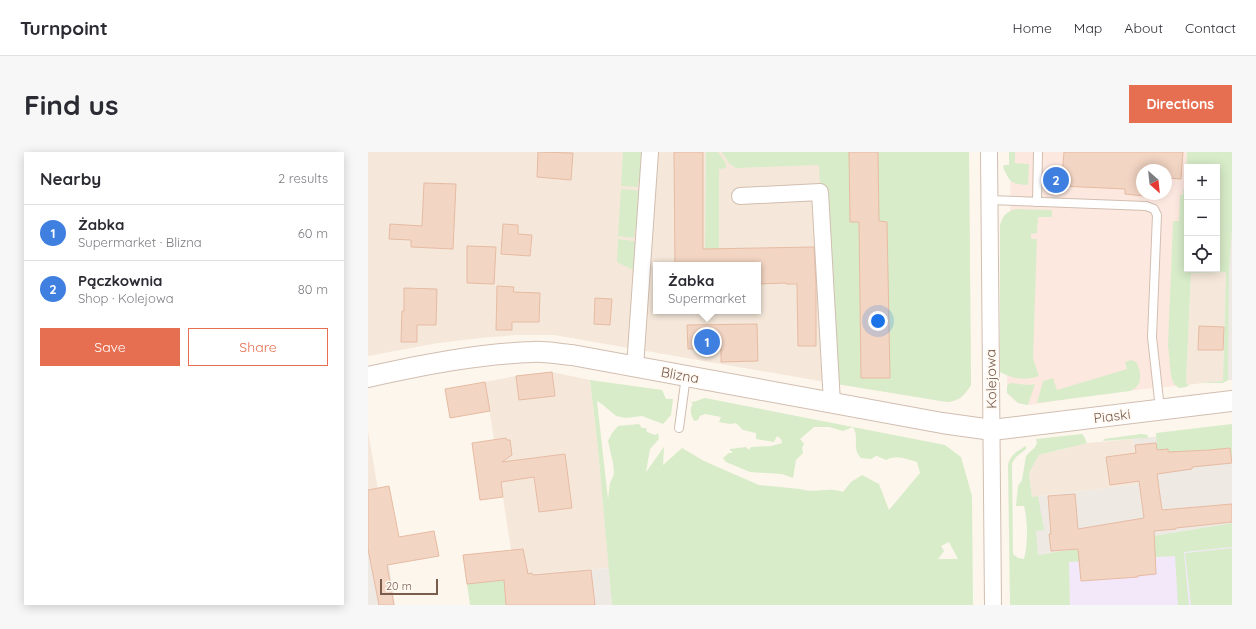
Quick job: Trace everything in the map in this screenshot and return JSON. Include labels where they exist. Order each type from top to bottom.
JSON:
[{"type":"street","points":[[635,367],[650,152]]},
{"type":"street","name":"Kolejowa","points":[[989,152],[993,605]]},
{"type":"street","points":[[740,196],[820,192],[832,402]]},
{"type":"street","name":"Blizna","points":[[368,377],[475,357],[533,352],[572,355],[942,423],[992,430]]},
{"type":"street","name":"Piaski","points":[[992,430],[1232,401]]},
{"type":"lane","points":[[1037,202],[1038,152]]},
{"type":"lane","points":[[989,200],[1146,206],[1154,209],[1157,215],[1152,338],[1160,410]]},
{"type":"lane","points":[[679,428],[686,376]]},
{"type":"shaded area","points":[[368,152],[969,152],[971,385],[961,398],[954,401],[947,402],[831,383],[554,335],[515,335],[438,343],[368,356]]},
{"type":"shaded area","points":[[1011,152],[1196,152],[1189,164],[1184,164],[1184,272],[1187,272],[1186,385],[1124,391],[1028,405],[1018,403],[1007,393]]},
{"type":"shaded area","points":[[1232,152],[1232,380],[1223,381],[1226,272]]},
{"type":"shaded area","points":[[1226,272],[1223,381],[1186,385],[1191,273]]},
{"type":"shaded area","points":[[552,372],[590,380],[609,568],[515,575],[485,382],[516,376]]},
{"type":"shaded area","points":[[1232,429],[1232,523],[1038,555],[1032,497],[1139,484],[1133,439]]},
{"type":"shaded area","points":[[368,431],[384,525],[368,528]]},
{"type":"shaded area","points":[[1133,439],[1139,484],[1032,497],[1029,473],[1039,455],[1078,444]]},
{"type":"shaded area","points":[[1232,523],[1232,605],[1070,605],[1068,551]]},
{"type":"shaded area","points":[[368,528],[388,557],[395,605],[368,605]]},
{"type":"shaded area","points":[[609,568],[612,605],[470,605],[515,575]]},
{"type":"green space","points":[[623,152],[645,152],[645,180],[639,179],[638,187],[621,186]]},
{"type":"green space","points":[[706,152],[718,152],[726,164],[726,168],[719,169],[719,262],[705,262]]},
{"type":"green space","points":[[722,152],[969,152],[971,385],[964,395],[958,399],[947,402],[831,383],[819,165],[736,168],[729,163]]},
{"type":"green space","points":[[1009,152],[1015,152],[1015,163],[1029,164],[1028,185],[1014,183],[1007,176],[1003,167],[1004,165],[1009,165]]},
{"type":"green space","points":[[1187,152],[1232,152],[1232,228],[1229,270],[1228,380],[1223,383],[1200,383],[1223,381],[1226,272],[1191,273],[1186,384],[1189,385],[1179,388],[1174,384],[1171,376],[1168,345],[1173,221],[1179,221],[1180,195],[1183,195],[1184,189],[1184,272],[1220,272],[1220,164],[1187,164]]},
{"type":"green space","points":[[621,189],[644,191],[641,230],[635,229],[634,238],[618,236]]},
{"type":"green space","points":[[1017,209],[1052,210],[1052,217],[1038,217],[1037,233],[1031,234],[1031,239],[1037,239],[1033,358],[1039,376],[1024,379],[1014,378],[1000,372],[1000,225],[1006,214]]},
{"type":"green space","points":[[618,239],[640,242],[637,272],[617,262]]},
{"type":"green space","points":[[1131,360],[1136,362],[1140,379],[1137,386],[1130,391],[1037,403],[1043,381],[1053,378],[1057,390],[1127,369],[1125,362]]},
{"type":"green space","points":[[590,380],[662,390],[666,399],[673,399],[671,415],[663,424],[642,416],[626,418],[616,416],[597,401],[608,499],[610,483],[614,474],[608,441],[618,426],[639,424],[642,428],[646,428],[647,432],[655,435],[658,433],[659,439],[650,449],[646,472],[664,447],[663,465],[682,448],[704,461],[759,485],[811,491],[837,490],[843,492],[851,482],[862,475],[879,484],[889,510],[920,473],[917,462],[905,458],[894,457],[886,460],[876,456],[871,459],[861,458],[857,451],[856,436],[853,427],[843,431],[829,427],[814,427],[800,439],[804,444],[802,448],[803,453],[796,460],[793,478],[782,474],[750,472],[726,462],[723,458],[729,453],[732,453],[730,449],[746,447],[749,450],[751,447],[771,446],[782,443],[781,439],[777,436],[774,442],[756,439],[756,433],[743,430],[736,423],[730,424],[719,422],[721,417],[705,414],[700,416],[698,420],[694,421],[691,412],[693,404],[691,402],[705,398],[945,445],[961,457],[972,496],[973,605],[612,605],[598,449]],"holes":[[[949,542],[958,559],[938,559],[944,551],[941,546]]]},
{"type":"green space","points":[[1010,383],[1029,385],[1035,384],[1028,405],[1018,403],[1007,393],[1007,386]]},
{"type":"green space","points":[[1232,424],[1232,464],[1230,448],[1212,450],[1211,453],[1210,450],[1202,450],[1191,456],[1190,451],[1169,453],[1168,449],[1157,450],[1156,433]]},
{"type":"green space","points":[[1082,434],[1087,443],[1039,455],[1029,473],[1032,497],[1038,496],[1044,530],[1036,531],[1038,555],[1232,523],[1232,547],[1184,552],[1189,605],[1178,605],[1175,556],[1069,562],[1070,605],[1010,605],[1008,464],[1015,453],[1026,446],[1026,449],[1016,457],[1012,463],[1013,554],[1018,558],[1024,559],[1027,539],[1025,512],[1024,506],[1016,506],[1018,486],[1022,480],[1026,456],[1035,447],[1037,443],[1036,439]]},
{"type":"green space","points":[[1141,434],[1148,435],[1147,440],[1146,438],[1103,441],[1104,439]]},
{"type":"green space","points":[[1232,548],[1232,605],[1191,605],[1185,553]]},
{"type":"green space","points":[[516,579],[521,600],[506,602],[506,605],[470,605],[467,584]]},
{"type":"building","points":[[538,152],[573,153],[571,180],[537,177]]},
{"type":"building","points":[[674,152],[703,152],[703,249],[814,247],[816,285],[816,346],[798,346],[797,284],[761,284],[761,262],[675,262]]},
{"type":"building","points":[[849,152],[878,152],[879,221],[887,222],[890,378],[861,378],[859,222],[850,222]]},
{"type":"building","points":[[1064,152],[1183,152],[1181,179],[1172,178],[1172,164],[1136,164],[1136,195],[1125,194],[1125,189],[1061,186]]},
{"type":"building","points":[[424,183],[456,184],[453,249],[411,247],[411,240],[389,239],[390,224],[422,226]]},
{"type":"building","points":[[503,224],[518,225],[518,234],[532,235],[530,256],[501,254]]},
{"type":"building","points":[[467,246],[496,247],[494,284],[467,283]]},
{"type":"building","points":[[497,286],[514,287],[513,292],[540,293],[539,322],[512,322],[512,330],[496,330]]},
{"type":"building","points":[[404,288],[437,289],[436,325],[417,325],[417,342],[401,342],[402,311],[404,311]]},
{"type":"building","points":[[595,298],[612,299],[610,325],[594,324]]},
{"type":"building","points":[[757,324],[758,361],[721,362],[721,348],[688,349],[687,325]]},
{"type":"building","points":[[1199,326],[1224,327],[1223,350],[1198,350]]},
{"type":"building","points":[[552,372],[555,396],[519,400],[516,376]]},
{"type":"building","points":[[485,382],[490,411],[450,418],[445,389]]},
{"type":"building","points":[[506,438],[507,440],[510,440],[512,455],[502,462],[565,454],[572,508],[539,512],[534,477],[501,482],[503,497],[480,500],[472,443]]},
{"type":"building","points":[[1156,443],[1157,450],[1168,449],[1168,452],[1230,448],[1232,463],[1192,467],[1192,469],[1157,474],[1162,510],[1232,504],[1232,522],[1154,531],[1156,574],[1137,576],[1138,577],[1081,581],[1078,549],[1051,551],[1048,496],[1075,494],[1078,529],[1144,518],[1139,481],[1110,485],[1106,457],[1136,453],[1135,445]]},
{"type":"building","points":[[389,486],[399,537],[434,531],[439,556],[387,565],[394,605],[379,605],[368,549],[368,490]]},
{"type":"building","points":[[523,549],[528,574],[532,573],[533,575],[591,570],[595,605],[506,605],[504,580],[467,584],[463,555]]},
{"type":"place","name":"Pączkownia","points":[[1056,180]]},
{"type":"place","name":"Żabka","points":[[707,342]]}]
